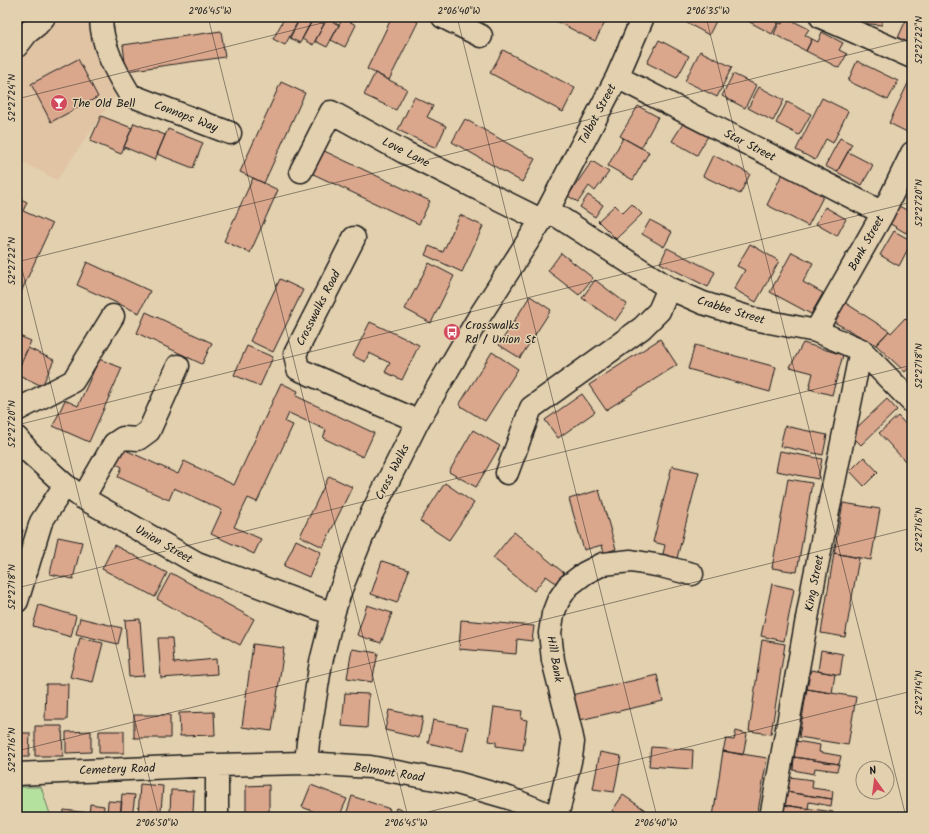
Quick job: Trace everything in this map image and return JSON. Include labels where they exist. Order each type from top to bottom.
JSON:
[{"type":"street","points":[[24,32],[37,25],[44,17]]},
{"type":"street","name":"Connops Way","points":[[101,17],[101,25],[106,48],[130,95],[230,133]]},
{"type":"street","points":[[443,17],[481,36]]},
{"type":"street","name":"Talbot Street","points":[[544,215],[617,77],[644,17]]},
{"type":"street","points":[[821,17],[912,57]]},
{"type":"street","name":"Star Street","points":[[617,77],[883,213]]},
{"type":"street","name":"Love Lane","points":[[300,171],[331,112],[404,152],[544,215]]},
{"type":"street","name":"Bank Street","points":[[816,331],[883,213],[912,153]]},
{"type":"street","name":"Crabbe Street","points":[[544,215],[669,288],[703,303],[747,316],[816,331],[861,350],[912,402]]},
{"type":"street","name":"Cross Walks","points":[[306,763],[321,662],[333,614],[341,588],[371,515],[418,421],[479,317],[544,215]]},
{"type":"street","name":"Crosswalks Road","points":[[354,238],[295,354],[298,369],[418,421]]},
{"type":"street","points":[[507,473],[531,408],[642,328],[659,312],[669,288]]},
{"type":"street","points":[[17,410],[73,381],[113,316]]},
{"type":"street","name":"King Street","points":[[772,817],[814,580],[861,350]]},
{"type":"street","points":[[83,498],[114,444],[122,438],[138,439],[149,431],[178,366]]},
{"type":"street","name":"Union Street","points":[[17,438],[29,452],[65,485],[83,498],[197,563],[333,614]]},
{"type":"street","points":[[17,601],[41,522],[65,485]]},
{"type":"street","name":"Hill Bank","points":[[556,817],[571,757],[573,742],[553,660],[550,633],[553,614],[558,602],[568,586],[585,573],[603,564],[631,561],[661,566],[692,574]]},
{"type":"street","name":"Belmont Road","points":[[217,765],[306,763],[370,767],[457,783],[509,798],[556,817]]},
{"type":"street","points":[[217,765],[217,817]]},
{"type":"street","name":"Cemetery Road","points":[[17,774],[217,765]]},
{"type":"shaded area","points":[[17,17],[101,17],[115,96],[57,180],[17,159]]},
{"type":"green space","points":[[17,787],[41,787],[51,817],[17,817]]},
{"type":"building","points":[[285,17],[297,23],[285,45],[273,39]]},
{"type":"building","points":[[392,17],[409,17],[418,22],[389,80],[367,69]]},
{"type":"building","points":[[548,17],[608,17],[595,41]]},
{"type":"building","points":[[684,17],[718,17],[709,35],[682,20]]},
{"type":"building","points":[[781,17],[772,34],[742,18]]},
{"type":"building","points":[[785,17],[809,29],[805,35],[812,39],[806,51],[774,34],[779,23],[782,24]]},
{"type":"building","points":[[857,17],[882,17],[882,25],[857,23]]},
{"type":"building","points":[[300,18],[311,23],[300,43],[290,38]]},
{"type":"building","points":[[313,18],[324,24],[313,45],[302,39]]},
{"type":"building","points":[[343,18],[356,25],[345,47],[331,40]]},
{"type":"building","points":[[907,18],[912,20],[912,46],[897,40]]},
{"type":"building","points":[[327,19],[339,25],[327,47],[315,41]]},
{"type":"building","points":[[221,31],[225,57],[126,71],[123,45]]},
{"type":"building","points":[[822,32],[843,43],[839,50],[847,54],[839,68],[806,51],[812,39],[818,42]]},
{"type":"building","points":[[659,40],[689,56],[677,78],[647,63]]},
{"type":"building","points":[[503,50],[575,88],[563,112],[490,73]]},
{"type":"building","points":[[700,51],[732,67],[717,97],[685,81]]},
{"type":"building","points":[[78,59],[98,97],[51,122],[31,84]]},
{"type":"building","points":[[857,61],[898,81],[888,100],[848,81]]},
{"type":"building","points":[[375,73],[407,89],[396,110],[364,95]]},
{"type":"building","points":[[733,74],[756,85],[745,108],[722,96]]},
{"type":"building","points":[[912,75],[912,127],[909,133],[889,123]]},
{"type":"building","points":[[281,82],[305,93],[264,183],[240,172]]},
{"type":"building","points":[[759,87],[784,100],[773,121],[748,108]]},
{"type":"building","points":[[414,97],[433,106],[427,117],[446,126],[436,148],[398,130]]},
{"type":"building","points":[[822,98],[848,111],[833,143],[826,139],[815,160],[796,150]]},
{"type":"building","points":[[787,102],[811,114],[799,135],[776,123]]},
{"type":"building","points":[[638,106],[658,117],[641,148],[620,136]]},
{"type":"building","points":[[101,116],[132,128],[121,154],[90,141]]},
{"type":"building","points":[[465,119],[535,159],[522,182],[452,142]]},
{"type":"building","points":[[684,122],[708,136],[697,155],[672,141]]},
{"type":"building","points":[[134,123],[165,135],[155,160],[124,147]]},
{"type":"building","points":[[168,129],[203,143],[193,168],[157,154]]},
{"type":"building","points":[[623,138],[649,152],[633,180],[608,166]]},
{"type":"building","points":[[840,138],[852,144],[837,172],[825,166]]},
{"type":"building","points":[[320,149],[430,201],[419,224],[309,172]]},
{"type":"building","points":[[848,152],[873,165],[862,185],[837,172]]},
{"type":"building","points":[[713,155],[750,174],[740,194],[703,176]]},
{"type":"building","points":[[592,161],[609,172],[595,191],[589,186],[578,202],[568,196]]},
{"type":"building","points":[[783,172],[825,193],[808,226],[767,205]]},
{"type":"building","points":[[253,178],[278,190],[250,253],[224,241]]},
{"type":"building","points":[[588,195],[603,205],[595,217],[580,207]]},
{"type":"building","points":[[17,197],[27,202],[23,211],[52,224],[17,301],[18,225]]},
{"type":"building","points":[[632,204],[642,214],[616,239],[598,221],[615,205],[623,213]]},
{"type":"building","points":[[897,205],[912,213],[912,229],[909,227],[906,233],[887,222]]},
{"type":"building","points":[[825,207],[846,219],[837,236],[816,224]]},
{"type":"building","points":[[460,215],[483,226],[462,272],[425,255],[429,246],[443,252]]},
{"type":"building","points":[[650,220],[672,232],[664,247],[642,234]]},
{"type":"building","points":[[894,231],[912,241],[899,266],[880,255]]},
{"type":"building","points":[[750,244],[779,261],[756,302],[734,289],[745,270],[737,266]]},
{"type":"building","points":[[667,248],[715,272],[708,287],[660,263]]},
{"type":"building","points":[[792,252],[813,263],[803,282],[823,293],[811,314],[770,292]]},
{"type":"building","points":[[561,253],[593,278],[579,295],[548,271]]},
{"type":"building","points":[[87,262],[150,291],[139,313],[77,285]]},
{"type":"building","points":[[429,263],[454,276],[431,323],[405,309]]},
{"type":"building","points":[[280,279],[303,290],[273,352],[250,341]]},
{"type":"building","points":[[595,280],[627,304],[615,321],[582,298]]},
{"type":"building","points":[[530,296],[551,310],[520,358],[499,345]]},
{"type":"building","points":[[844,302],[889,331],[876,345],[832,321]]},
{"type":"building","points":[[146,312],[212,343],[202,364],[137,333]]},
{"type":"building","points":[[905,318],[912,325],[912,364],[905,372],[876,345],[889,331],[891,333]]},
{"type":"building","points":[[370,322],[419,345],[402,380],[385,372],[390,363],[369,353],[365,362],[353,356]]},
{"type":"building","points":[[17,335],[31,341],[19,368],[17,367]]},
{"type":"building","points":[[660,339],[677,365],[606,410],[589,385]]},
{"type":"building","points":[[803,343],[843,355],[832,395],[809,389],[813,373],[790,367]]},
{"type":"building","points":[[695,345],[776,367],[770,392],[688,369]]},
{"type":"building","points":[[247,346],[273,357],[260,386],[234,375]]},
{"type":"building","points":[[28,348],[54,360],[42,386],[17,374]]},
{"type":"building","points":[[492,352],[518,369],[485,421],[459,405]]},
{"type":"building","points":[[99,359],[122,368],[89,442],[53,426],[65,400],[78,406]]},
{"type":"building","points":[[281,383],[298,391],[296,396],[374,433],[363,457],[323,438],[326,430],[289,413],[285,422],[293,425],[257,502],[248,498],[234,527],[261,539],[254,554],[211,534],[222,510],[174,488],[169,500],[118,477],[122,467],[114,463],[121,448],[178,474],[184,461],[234,485]]},
{"type":"building","points":[[582,394],[595,412],[558,438],[545,420]]},
{"type":"building","points":[[887,399],[897,410],[861,445],[850,434]]},
{"type":"building","points":[[898,416],[912,431],[912,455],[905,461],[879,433]]},
{"type":"building","points":[[785,426],[827,435],[823,455],[780,446]]},
{"type":"building","points":[[473,430],[500,446],[476,487],[449,472]]},
{"type":"building","points":[[780,451],[822,459],[818,479],[776,471]]},
{"type":"building","points":[[864,457],[878,472],[864,486],[850,471]]},
{"type":"building","points":[[672,466],[699,472],[677,558],[663,554],[665,545],[653,542]]},
{"type":"building","points":[[329,476],[352,487],[323,547],[300,536]]},
{"type":"building","points":[[788,479],[812,483],[797,572],[772,568]]},
{"type":"building","points":[[445,483],[474,503],[449,540],[420,521]]},
{"type":"building","points":[[599,490],[616,549],[604,553],[602,545],[584,550],[569,499]]},
{"type":"building","points":[[843,503],[880,509],[871,560],[834,553]]},
{"type":"building","points":[[17,528],[23,530],[17,553]]},
{"type":"building","points":[[514,532],[564,573],[556,583],[546,576],[534,591],[493,558]]},
{"type":"building","points":[[58,537],[82,542],[73,579],[50,574]]},
{"type":"building","points":[[296,540],[321,552],[309,577],[284,566]]},
{"type":"building","points":[[114,545],[167,573],[155,597],[102,569]]},
{"type":"building","points":[[834,553],[859,558],[845,637],[821,633]]},
{"type":"building","points":[[382,561],[409,570],[397,603],[371,594]]},
{"type":"building","points":[[171,573],[254,619],[240,645],[157,599]]},
{"type":"building","points":[[772,584],[794,589],[784,641],[761,636]]},
{"type":"building","points":[[39,605],[76,616],[71,637],[33,626]]},
{"type":"building","points":[[367,605],[392,613],[381,643],[357,635]]},
{"type":"building","points":[[80,618],[122,628],[118,644],[76,634]]},
{"type":"building","points":[[140,619],[144,676],[129,677],[125,620]]},
{"type":"building","points":[[461,620],[534,626],[532,641],[517,639],[516,654],[459,649]]},
{"type":"building","points":[[80,638],[103,643],[93,682],[70,677]]},
{"type":"building","points":[[158,638],[172,638],[174,663],[216,659],[217,674],[161,678]]},
{"type":"building","points":[[762,640],[785,644],[771,734],[749,731]]},
{"type":"building","points":[[253,644],[284,648],[272,731],[242,727]]},
{"type":"building","points":[[352,649],[378,653],[372,682],[347,678]]},
{"type":"building","points":[[821,650],[843,654],[840,675],[818,671]]},
{"type":"building","points":[[811,670],[835,674],[832,693],[807,689]]},
{"type":"building","points":[[657,675],[663,701],[580,720],[577,708],[571,710],[567,696]]},
{"type":"building","points":[[17,684],[22,685],[17,704]]},
{"type":"building","points":[[46,684],[68,684],[67,720],[45,720]]},
{"type":"building","points":[[807,689],[856,697],[848,745],[799,737]]},
{"type":"building","points":[[345,693],[369,694],[367,728],[342,726]]},
{"type":"building","points":[[494,707],[522,711],[521,719],[527,720],[523,750],[496,746],[496,742],[489,741]]},
{"type":"building","points":[[389,710],[423,717],[419,738],[385,730]]},
{"type":"building","points":[[214,712],[215,735],[180,736],[179,713]]},
{"type":"building","points":[[134,715],[170,715],[170,738],[134,738]]},
{"type":"building","points":[[433,720],[468,727],[463,751],[428,743]]},
{"type":"building","points":[[35,726],[62,726],[63,756],[35,756]]},
{"type":"building","points":[[91,731],[91,752],[66,753],[66,732]]},
{"type":"building","points":[[99,731],[124,731],[124,753],[99,753]]},
{"type":"building","points":[[736,731],[747,734],[743,755],[723,751],[726,739],[734,740]]},
{"type":"building","points":[[17,733],[30,733],[29,757],[17,757]]},
{"type":"building","points":[[796,741],[820,745],[819,752],[841,756],[839,764],[794,757]]},
{"type":"building","points":[[651,747],[693,750],[692,769],[649,766]]},
{"type":"building","points":[[723,751],[767,758],[757,817],[713,817]]},
{"type":"building","points":[[600,752],[621,756],[614,792],[593,789]]},
{"type":"building","points":[[794,757],[839,764],[837,771],[815,768],[814,774],[793,770]]},
{"type":"building","points":[[789,777],[813,780],[812,788],[833,791],[832,799],[786,792]]},
{"type":"building","points":[[140,784],[163,786],[161,811],[150,810],[149,817],[138,817]]},
{"type":"building","points":[[269,785],[269,817],[246,817],[246,786]]},
{"type":"building","points":[[311,785],[347,799],[339,817],[328,817],[302,807]]},
{"type":"building","points":[[171,790],[194,791],[193,813],[170,812]]},
{"type":"building","points":[[786,792],[832,799],[831,806],[809,802],[808,809],[784,805]]},
{"type":"building","points":[[122,794],[135,795],[132,817],[120,817]]},
{"type":"building","points":[[623,795],[645,810],[640,817],[620,817],[612,811]]},
{"type":"building","points":[[352,796],[390,809],[387,817],[352,817],[346,815]]},
{"type":"building","points":[[108,801],[122,802],[120,817],[107,817]]},
{"type":"building","points":[[90,804],[104,806],[103,817],[89,817]]},
{"type":"building","points":[[784,805],[833,812],[832,817],[783,817]]},
{"type":"building","points":[[396,808],[422,817],[393,817]]},
{"type":"building","points":[[64,810],[89,813],[89,817],[63,817]]},
{"type":"place","name":"The Old Bell","points":[[59,103]]},
{"type":"place","name":"Crosswalks Rd / Union St","points":[[452,332]]}]
